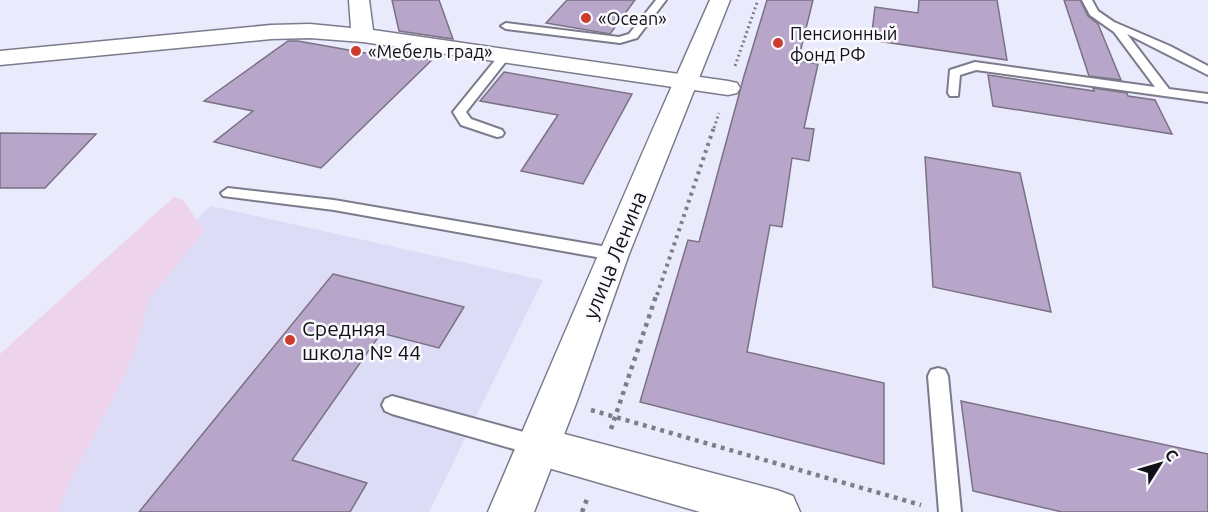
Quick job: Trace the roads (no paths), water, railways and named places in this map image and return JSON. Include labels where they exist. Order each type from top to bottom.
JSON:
[{"type":"street","points":[[359,0],[363,34]]},
{"type":"street","name":"улица Ленина","points":[[512,512],[613,254],[720,0]]},
{"type":"street","points":[[0,58],[271,32],[363,34],[728,88]]},
{"type":"street","points":[[538,446],[777,512]]},
{"type":"lane","points":[[506,26],[620,40],[633,36],[661,0]]},
{"type":"lane","points":[[1087,0],[1094,13],[1208,71]]},
{"type":"lane","points":[[1110,22],[1166,92]]},
{"type":"lane","points":[[497,133],[466,122],[459,112],[505,55]]},
{"type":"lane","points":[[954,93],[954,73],[975,66],[1208,99]]},
{"type":"lane","points":[[228,193],[334,205],[613,254]]},
{"type":"lane","points":[[938,376],[950,512]]},
{"type":"lane","points":[[392,405],[538,446]]},
{"type":"place","name":"«Оcean»","points":[[586,18]]},
{"type":"place","name":"Пенсионный фонд РФ","points":[[778,43]]},
{"type":"place","name":"«Мебель град»","points":[[356,51]]},
{"type":"place","name":"Средняя школа № 44","points":[[290,340]]}]
